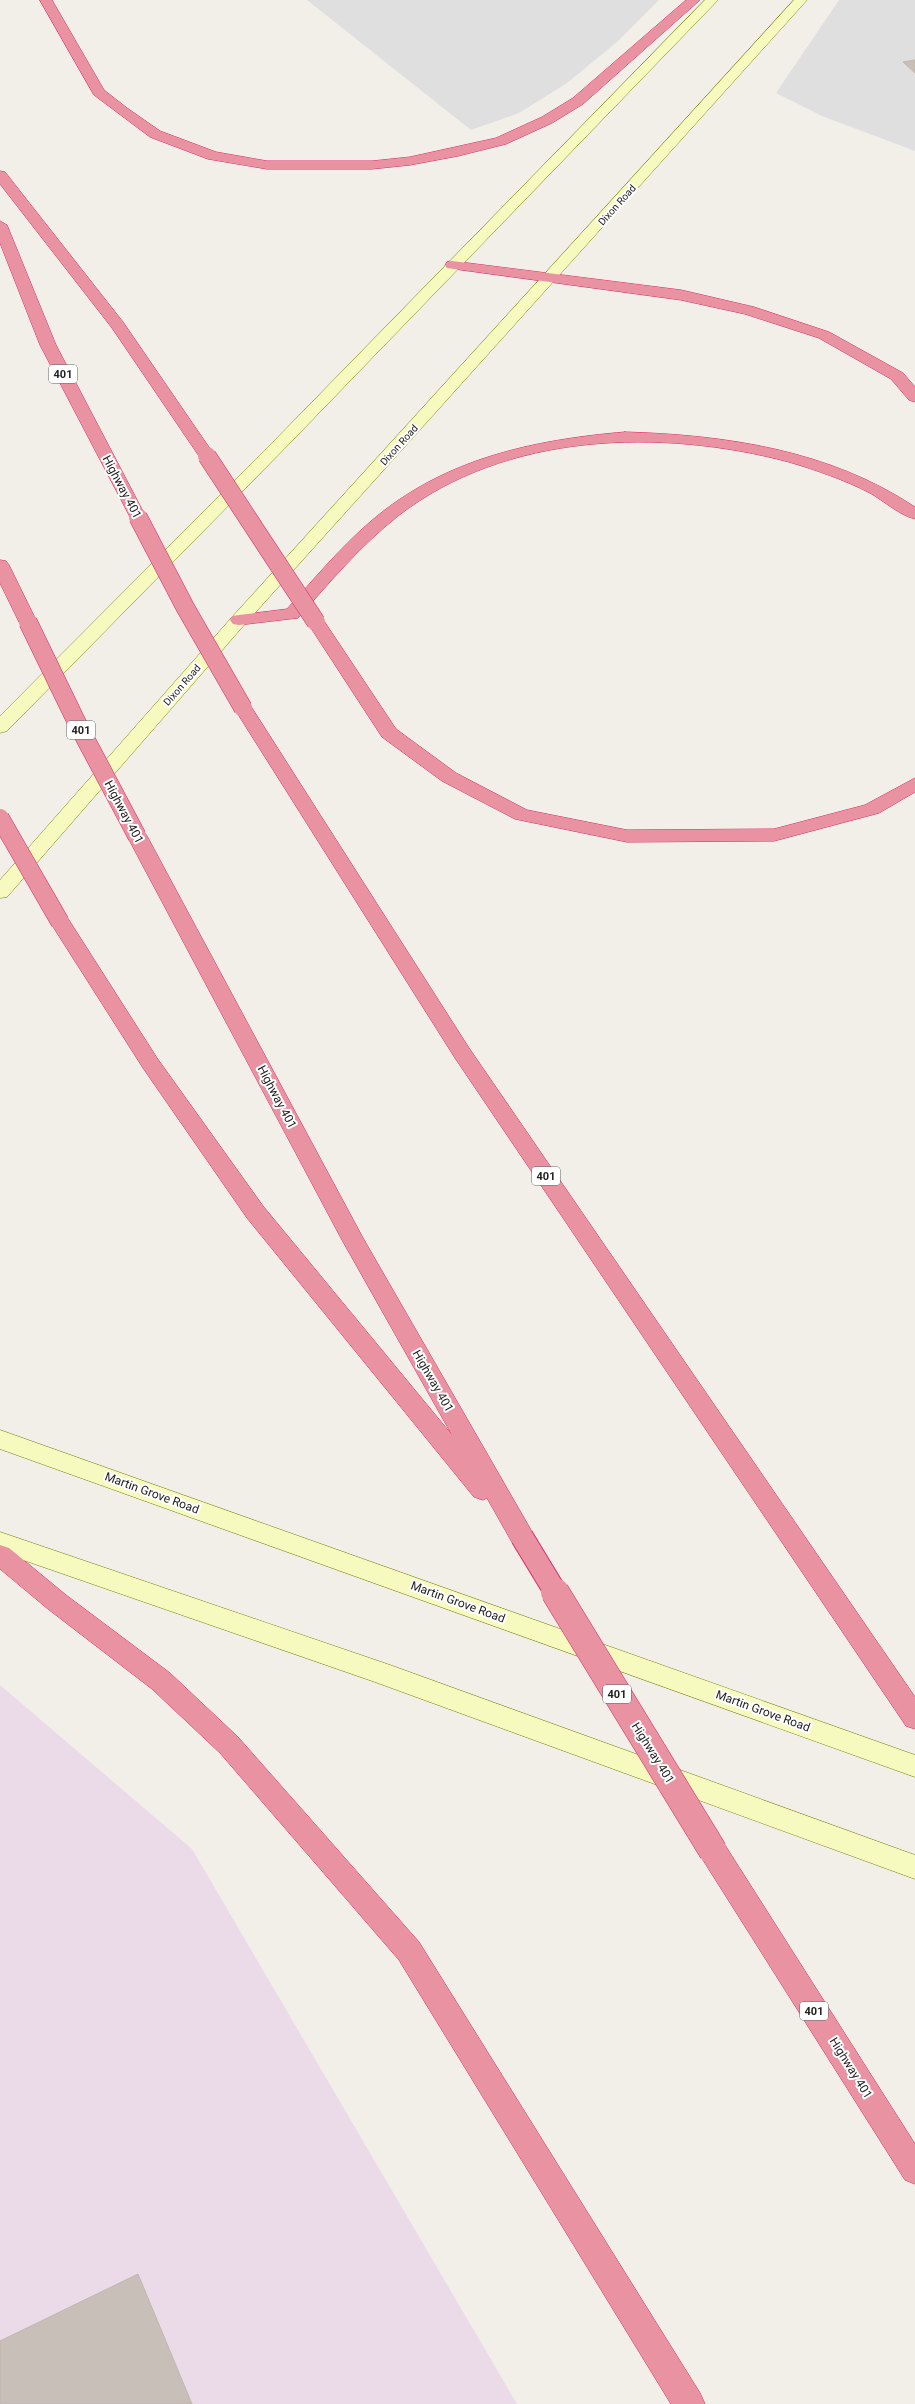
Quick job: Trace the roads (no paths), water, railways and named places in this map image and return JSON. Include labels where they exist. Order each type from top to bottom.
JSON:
[{"type":"highway","points":[[46,0],[99,92],[122,111],[155,134],[214,156],[267,165],[314,165],[410,161],[476,148],[524,131],[578,101],[694,0]]},
{"type":"highway","points":[[0,175],[118,325],[207,456],[389,733],[449,777],[522,815],[627,836],[774,835],[872,809],[915,784]]},
{"type":"highway","name":"Highway 401","points":[[0,225],[48,345],[185,607],[243,708],[462,1053],[915,1718]]},
{"type":"highway","points":[[452,265],[681,295],[749,310],[785,320],[824,335],[897,376],[915,397]]},
{"type":"highway","points":[[239,620],[292,614],[355,544],[387,516],[433,486],[500,458],[534,448],[579,441],[628,437],[671,438],[725,442],[777,453],[849,477],[886,495],[915,514]]},
{"type":"highway","name":"Highway 401","points":[[0,565],[78,725],[353,1240],[522,1537],[713,1851],[915,2170]]},
{"type":"highway","points":[[0,818],[60,922],[150,1063],[255,1212],[522,1537]]},
{"type":"highway","points":[[0,1555],[57,1602],[161,1681],[229,1745],[409,1951],[689,2404]]},
{"type":"main road","points":[[0,727],[283,441],[452,265],[712,0]]},
{"type":"main road","name":"Dixon Road","points":[[0,892],[239,620],[801,0]]},
{"type":"main road","name":"Martin Grove Road","points":[[0,1439],[915,1766]]},
{"type":"main road","points":[[0,1542],[388,1676],[915,1867]]}]
